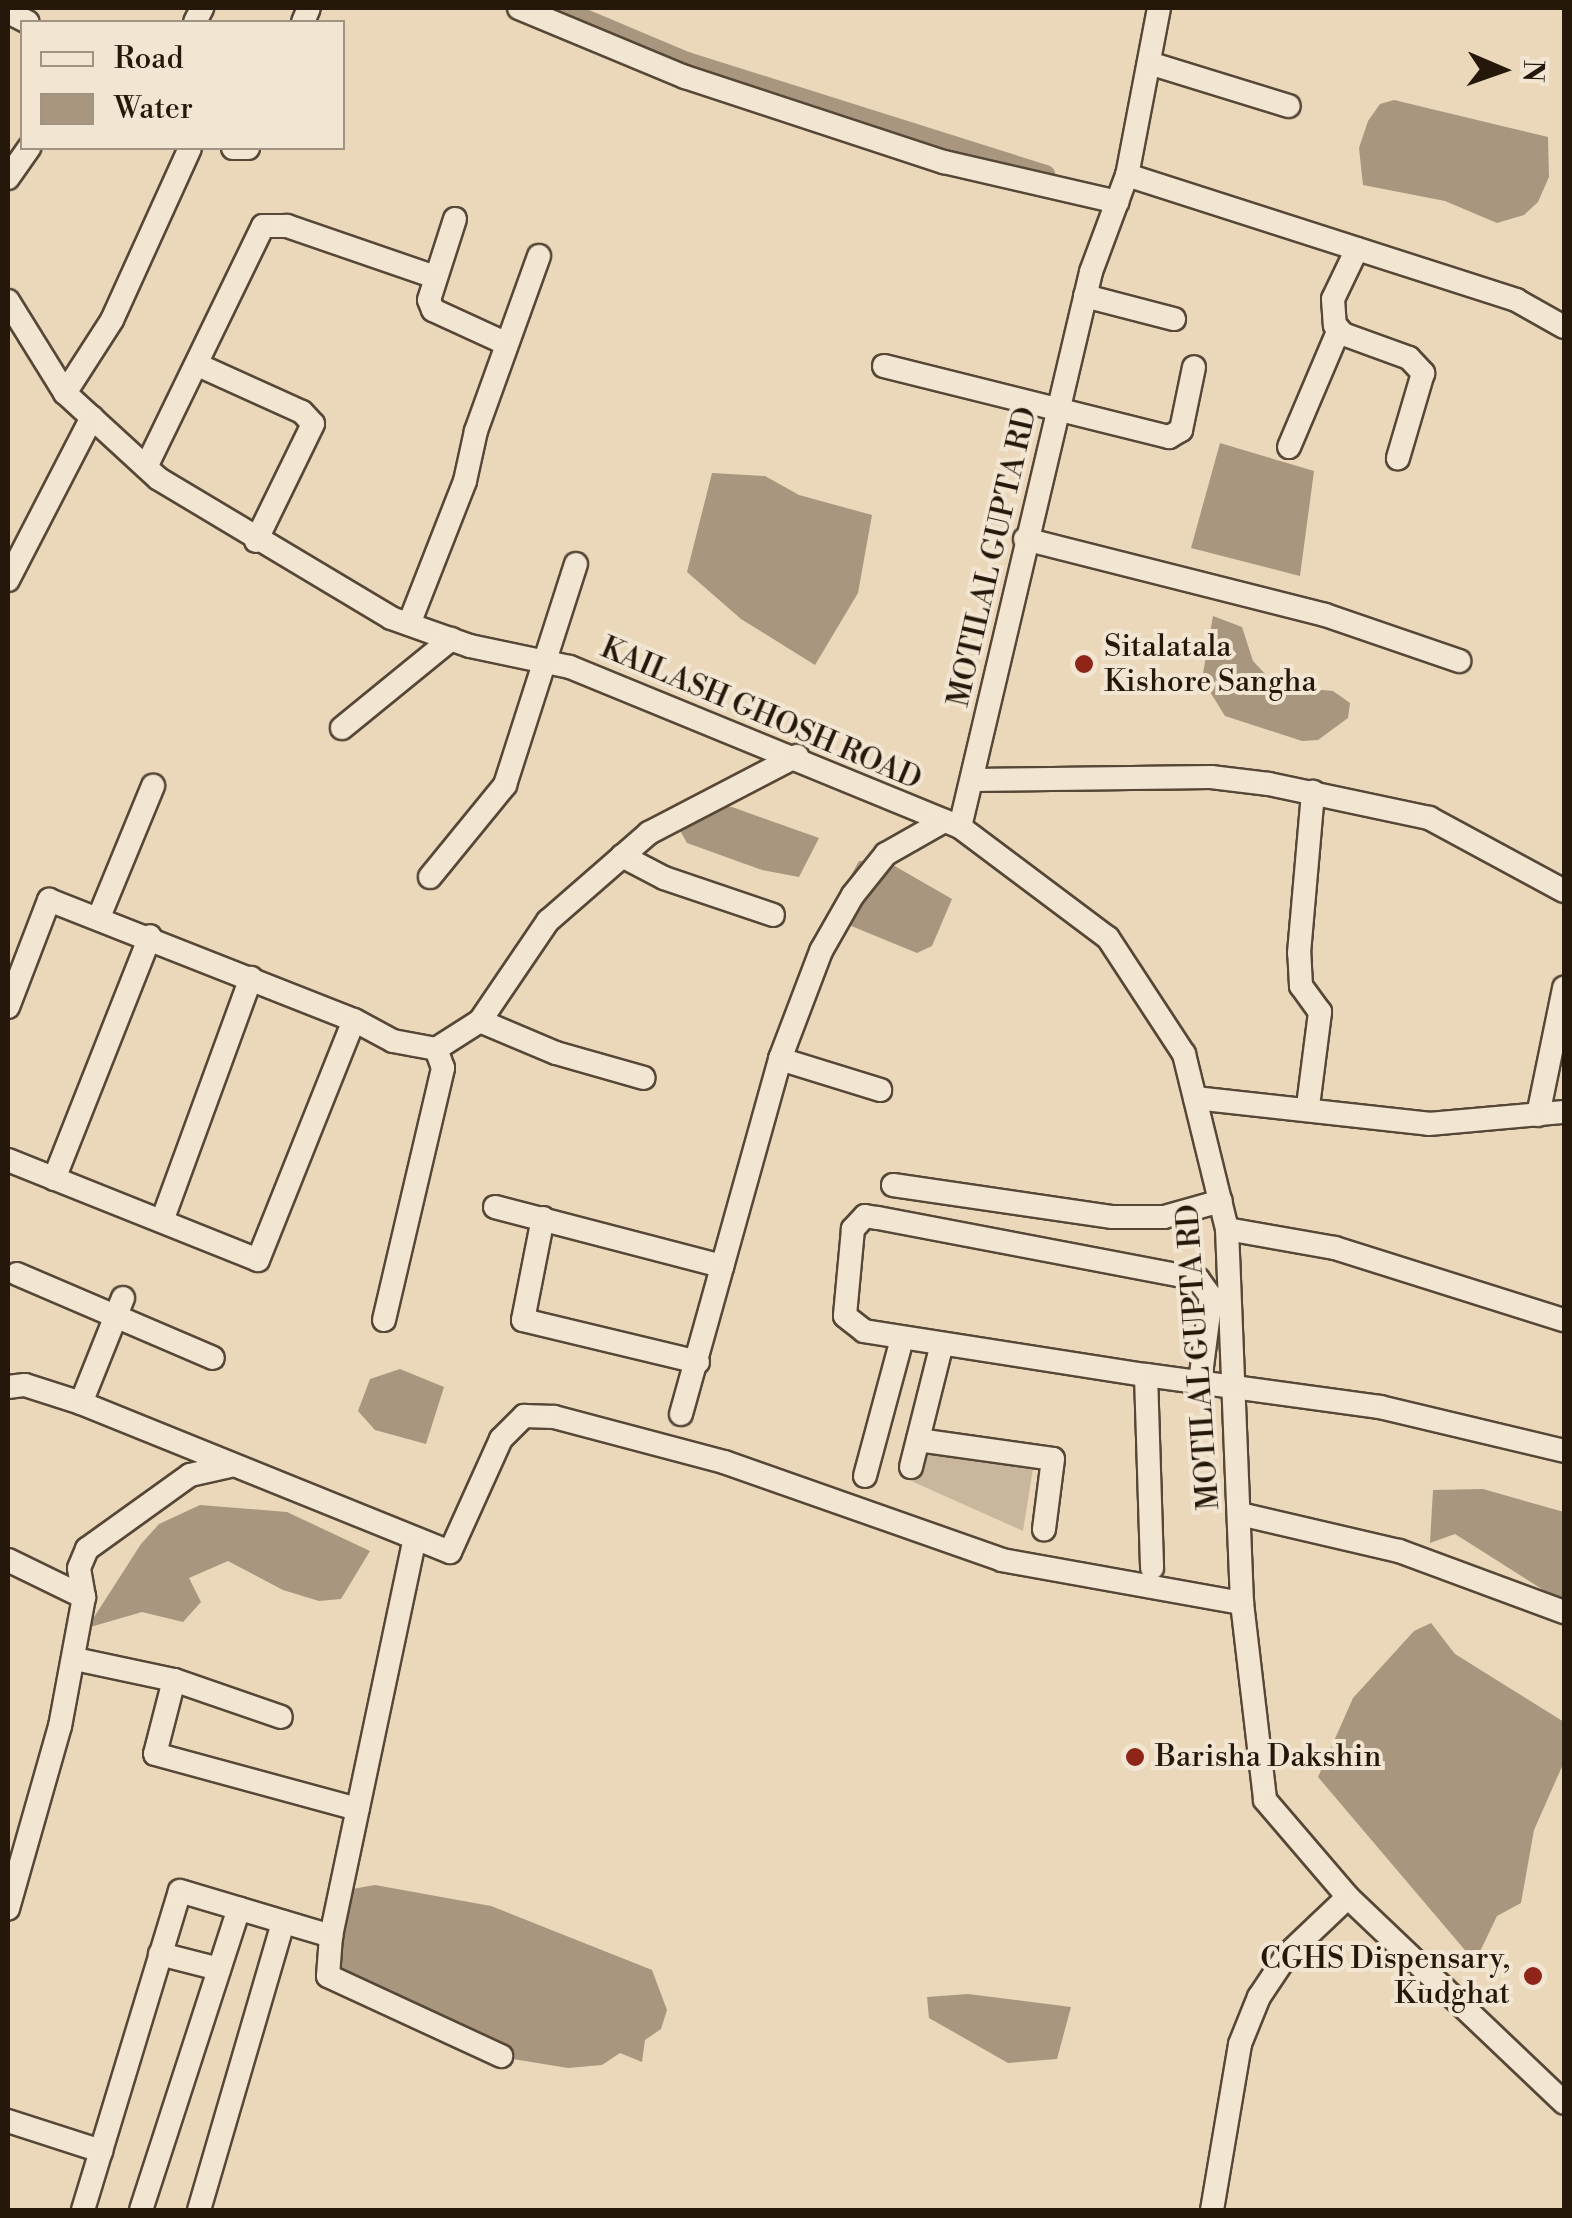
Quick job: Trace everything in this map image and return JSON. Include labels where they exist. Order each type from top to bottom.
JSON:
[{"type":"street","points":[[519,8],[685,77],[907,150],[1117,202]]},
{"type":"street","name":"MOTILAL GUPTA RD","points":[[1159,8],[1127,176],[1085,296],[1025,539],[972,780],[952,824],[1108,938],[1184,1054],[1227,1229],[1242,1603],[1265,1800],[1348,1897],[1564,2104]]},
{"type":"street","points":[[1149,64],[1289,106]]},
{"type":"street","points":[[8,178],[27,150]]},
{"type":"street","points":[[64,393],[112,320],[189,150]]},
{"type":"street","points":[[1127,176],[1516,300],[1564,327]]},
{"type":"street","points":[[455,220],[427,292],[433,310],[506,344]]},
{"type":"street","points":[[146,467],[263,226],[287,226],[432,276]]},
{"type":"street","points":[[1289,447],[1339,329],[1334,300],[1357,249]]},
{"type":"street","points":[[408,624],[465,481],[506,344],[540,256]]},
{"type":"street","points":[[1085,296],[1174,319]]},
{"type":"street","name":"KAILASH GHOSH ROAD","points":[[8,301],[64,393],[146,467],[256,541],[408,624],[451,640],[548,663],[797,756],[952,824]]},
{"type":"street","points":[[1339,329],[1419,363],[1424,386],[1398,458]]},
{"type":"street","points":[[198,365],[302,412],[313,424],[256,541]]},
{"type":"street","points":[[884,366],[1176,436],[1194,368]]},
{"type":"street","points":[[8,580],[92,416]]},
{"type":"street","points":[[1025,539],[1325,615],[1459,660]]},
{"type":"street","points":[[430,877],[506,785],[548,663],[576,564]]},
{"type":"street","points":[[342,728],[451,640]]},
{"type":"street","points":[[8,1007],[49,900],[150,936],[354,1020],[393,1041],[436,1050],[480,1021],[548,921],[649,833],[797,756]]},
{"type":"street","points":[[972,780],[1211,777],[1313,792],[1429,818],[1564,891]]},
{"type":"street","points":[[99,917],[152,786]]},
{"type":"street","points":[[1308,1106],[1320,1012],[1301,986],[1299,953],[1313,792]]},
{"type":"street","points":[[681,1414],[780,1059],[820,951],[853,895],[886,854],[952,824]]},
{"type":"street","points":[[622,856],[664,878],[773,915]]},
{"type":"street","points":[[54,1179],[150,936]]},
{"type":"street","points":[[162,1221],[251,978]]},
{"type":"street","points":[[1538,1114],[1564,988]]},
{"type":"street","points":[[8,1160],[258,1260],[354,1020]]},
{"type":"street","points":[[480,1021],[556,1053],[644,1078]]},
{"type":"street","points":[[384,1320],[443,1068],[436,1050]]},
{"type":"street","points":[[780,1059],[880,1090]]},
{"type":"street","points":[[1195,1098],[1308,1106],[1428,1124],[1564,1112]]},
{"type":"street","points":[[893,1185],[1114,1216],[1164,1217],[1222,1201]]},
{"type":"street","points":[[495,1207],[722,1266]]},
{"type":"street","points":[[1200,1382],[1211,1297],[1198,1278],[865,1216],[852,1228],[845,1316],[852,1326],[902,1338],[1146,1375],[1380,1407],[1564,1451]]},
{"type":"street","points":[[543,1218],[523,1320],[698,1362]]},
{"type":"street","points":[[1227,1229],[1336,1248],[1564,1320]]},
{"type":"street","points":[[16,1274],[120,1306],[214,1358]]},
{"type":"street","points":[[81,1403],[120,1306]]},
{"type":"street","points":[[865,1476],[902,1338]]},
{"type":"street","points":[[911,1467],[942,1344]]},
{"type":"street","points":[[1146,1375],[1152,1568]]},
{"type":"street","points":[[8,1387],[25,1385],[81,1403],[450,1552],[501,1438],[524,1416],[554,1416],[724,1462],[1002,1560],[1242,1603]]},
{"type":"street","points":[[918,1440],[1053,1459],[1044,1529]]},
{"type":"street","points":[[8,1909],[16,1854],[75,1659],[84,1597],[79,1568],[87,1550],[190,1475],[230,1466]]},
{"type":"street","points":[[1240,1514],[1399,1551],[1564,1612]]},
{"type":"street","points":[[414,1539],[332,1936],[328,1976],[501,2056]]},
{"type":"street","points":[[9,1565],[84,1597]]},
{"type":"street","points":[[75,1659],[174,1680],[280,1717]]},
{"type":"street","points":[[174,1680],[154,1754],[358,1809]]},
{"type":"street","points":[[83,2210],[180,1891],[332,1936]]},
{"type":"street","points":[[1212,2210],[1240,2044],[1259,1997],[1287,1955],[1348,1897]]},
{"type":"street","points":[[141,2210],[239,1909]]},
{"type":"street","points":[[199,2210],[283,1922]]},
{"type":"street","points":[[160,1954],[220,1969]]},
{"type":"street","points":[[8,2121],[101,2151]]},
{"type":"shaded area","points":[[919,1432],[1035,1456],[1023,1531],[900,1476]]},
{"type":"water","points":[[1394,100],[1548,137],[1549,177],[1538,202],[1524,215],[1497,223],[1445,201],[1363,185],[1359,148],[1368,121],[1380,104]]},
{"type":"water","points":[[1220,443],[1314,471],[1300,576],[1191,548]]},
{"type":"water","points":[[712,473],[765,476],[799,495],[872,515],[858,593],[815,665],[741,619],[687,572]]},
{"type":"water","points":[[1213,616],[1242,627],[1253,661],[1268,677],[1280,686],[1333,691],[1350,703],[1348,718],[1318,740],[1302,741],[1225,716],[1202,679]]},
{"type":"water","points":[[695,804],[732,807],[819,838],[799,877],[762,870],[687,843],[677,825]]},
{"type":"water","points":[[859,861],[886,861],[952,899],[932,946],[917,953],[839,921],[840,895]]},
{"type":"water","points":[[400,1369],[444,1387],[426,1444],[375,1430],[358,1411],[370,1379]]},
{"type":"water","points":[[1483,1489],[1564,1512],[1564,1603],[1455,1534],[1430,1543],[1433,1490]]},
{"type":"water","points":[[200,1505],[287,1512],[370,1551],[341,1599],[319,1601],[283,1590],[228,1561],[189,1578],[201,1602],[183,1622],[142,1612],[87,1628],[141,1544],[159,1524]]},
{"type":"water","points":[[1431,1623],[1455,1654],[1564,1722],[1564,1762],[1534,1830],[1521,1903],[1497,1916],[1475,1962],[1318,1777],[1353,1698],[1414,1631]]},
{"type":"water","points":[[375,1885],[491,1906],[652,1970],[667,2010],[661,2029],[645,2040],[642,2062],[620,2053],[602,2065],[568,2068],[513,2059],[352,1981],[327,1963],[335,1892]]},
{"type":"water","points":[[968,1994],[1071,2007],[1057,2059],[1008,2063],[929,2018],[927,1997]]},
{"type":"waterway","points":[[556,8],[687,63],[1045,176]]},
{"type":"place","name":"Sitalatala Kishore Sangha","points":[[1084,664]]},
{"type":"place","name":"Barisha Dakshin","points":[[1135,1757]]},
{"type":"place","name":"CGHS Dispensary, Kudghat","points":[[1533,1976]]}]
